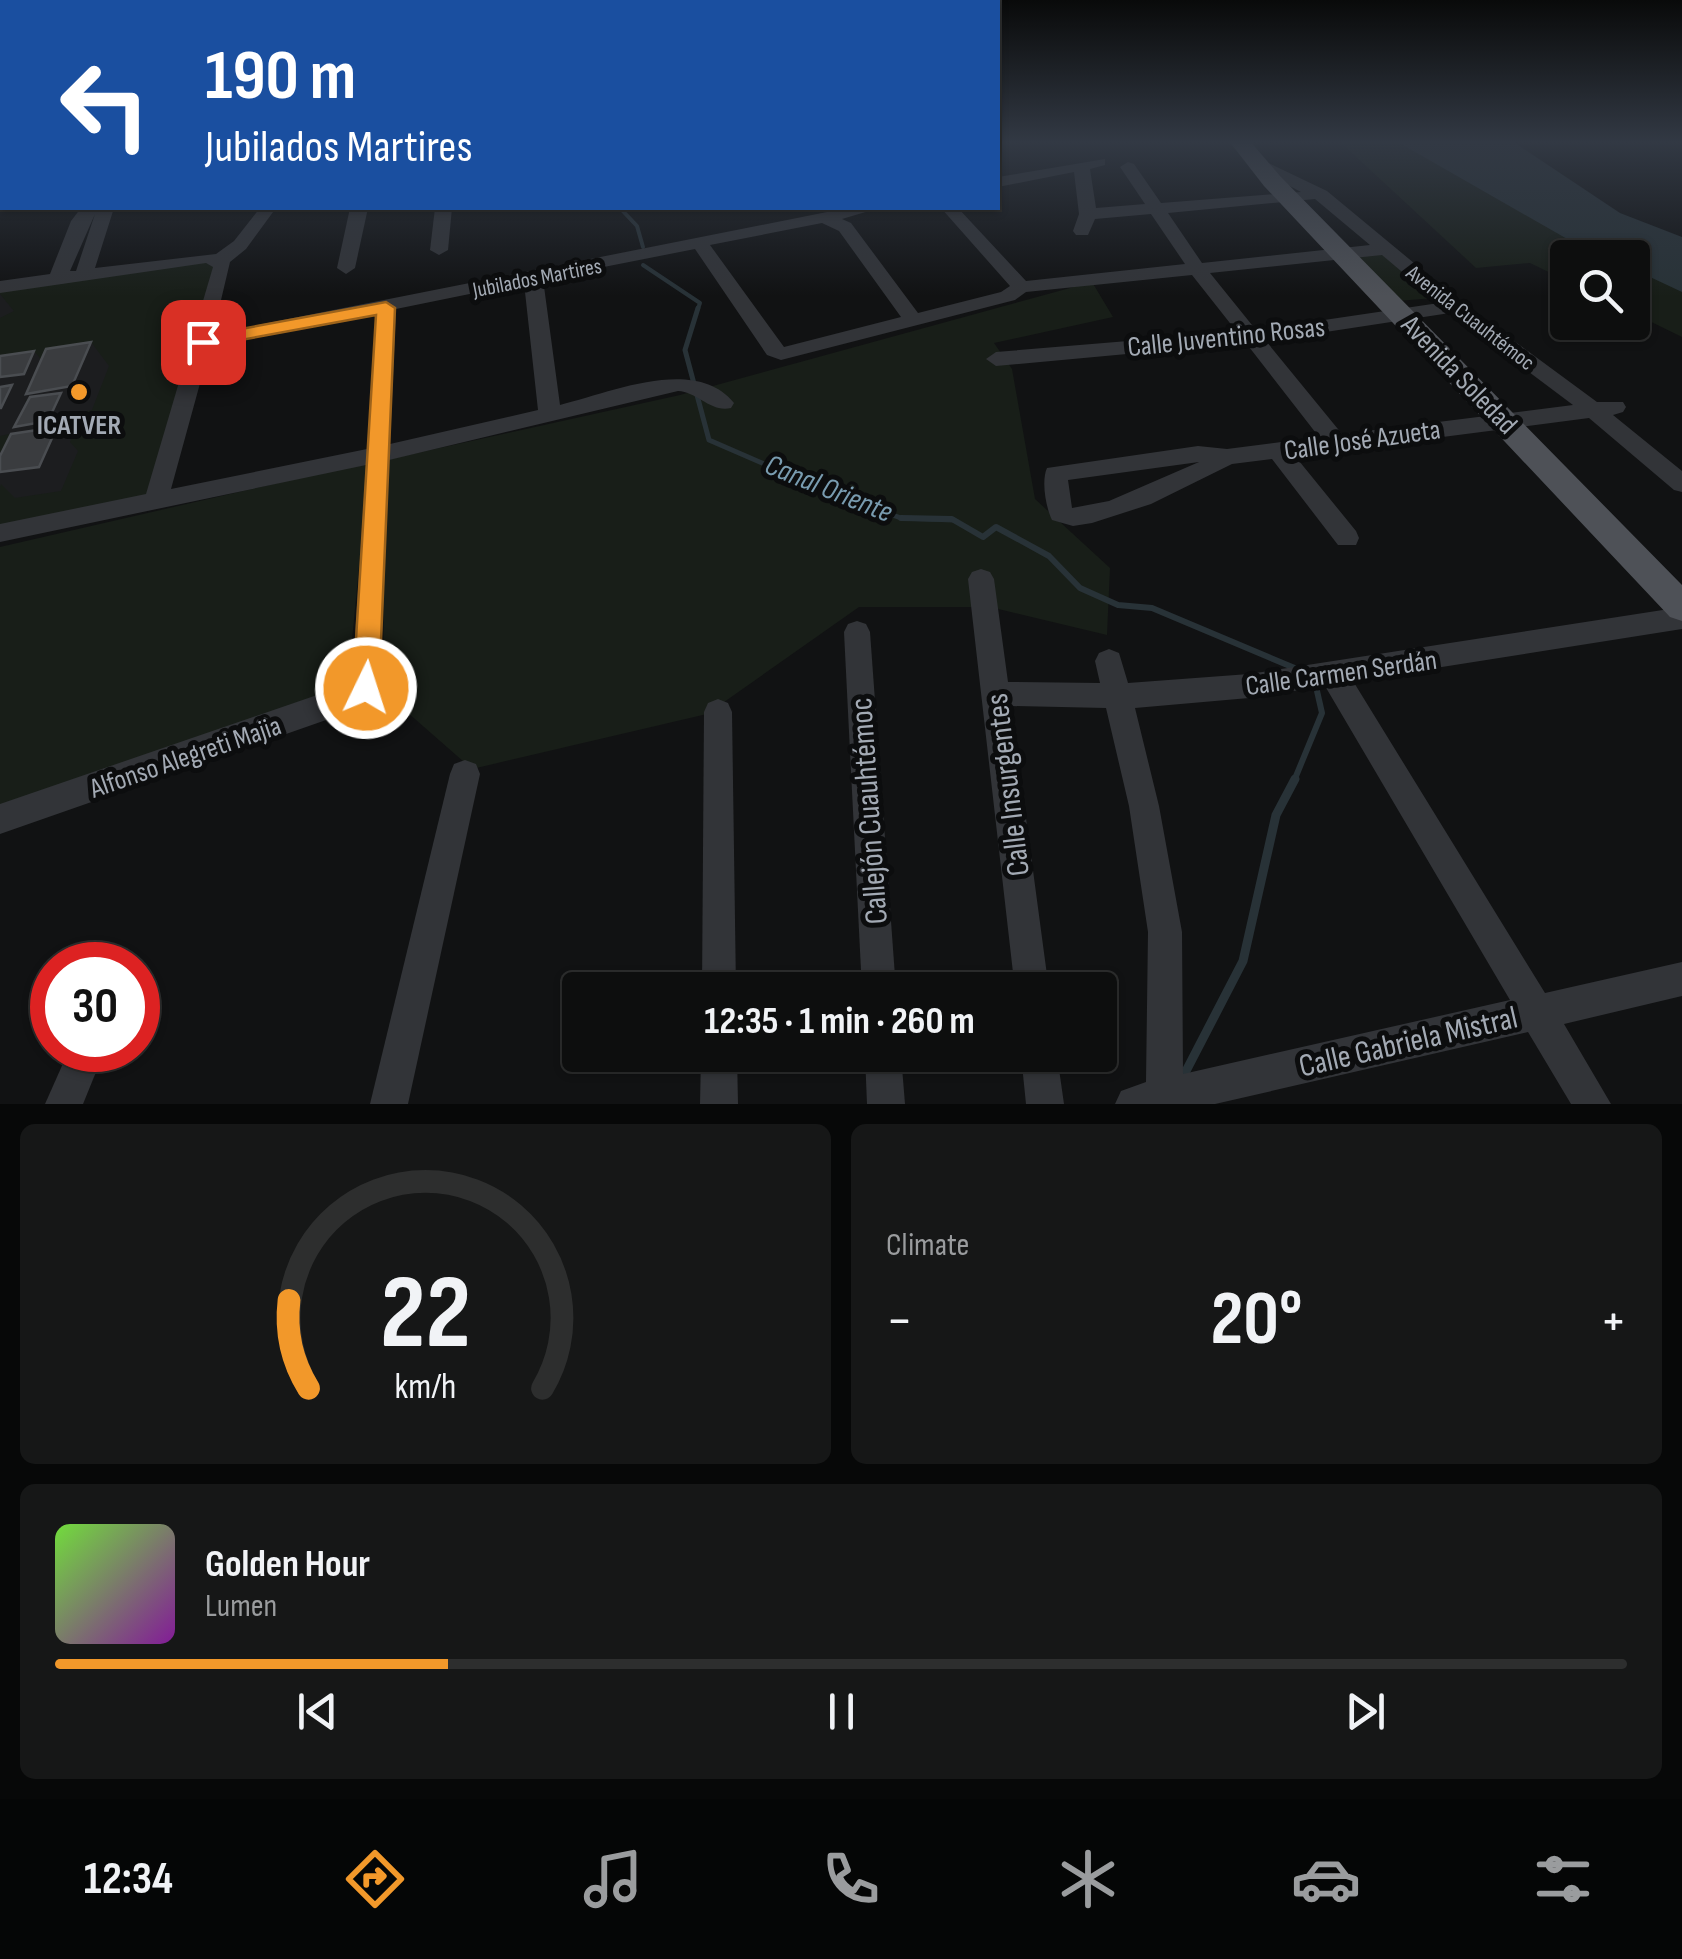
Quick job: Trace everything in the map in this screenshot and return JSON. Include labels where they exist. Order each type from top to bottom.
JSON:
[{"type":"main road","name":"Avenida Soledad","points":[[1284,193],[1682,607]]},
{"type":"street","points":[[1088,193],[1085,222],[1156,210],[1330,193]]},
{"type":"street","points":[[1144,193],[1198,270],[1336,443]]},
{"type":"street","name":"Avenida Cuauhtémoc","points":[[1330,193],[1386,249],[1454,306],[1603,408],[1682,484]]},
{"type":"street","points":[[58,278],[80,221],[88,210]]},
{"type":"street","points":[[84,275],[104,210]]},
{"type":"street","points":[[0,287],[206,258],[220,260],[240,245],[266,210]]},
{"type":"street","points":[[346,268],[359,210]]},
{"type":"street","points":[[439,250],[443,210]]},
{"type":"street","name":"Jubilados Martires","points":[[203,342],[860,210]]},
{"type":"street","points":[[951,210],[1021,288]]},
{"type":"street","points":[[824,217],[846,228],[913,320]]},
{"type":"street","points":[[699,242],[774,350],[781,354],[1008,296],[1021,288],[1386,249]]},
{"type":"street","points":[[156,500],[203,342],[222,267],[220,260]]},
{"type":"street","points":[[534,277],[550,415]]},
{"type":"street","name":"Calle Juventino Rosas","points":[[996,359],[1249,335],[1405,316],[1454,306]]},
{"type":"street","points":[[378,455],[386,308]]},
{"type":"street","points":[[0,533],[378,455],[678,384],[693,385],[723,404]]},
{"type":"street","name":"Calle José Azueta","points":[[1227,458],[1106,511],[1070,518],[1060,514],[1055,474],[1198,454],[1227,458],[1603,408]]},
{"type":"street","points":[[1278,451],[1346,538]]},
{"type":"street","name":"Alfonso Alegreti Majia","points":[[0,819],[356,697],[366,688],[378,455]]},
{"type":"street","name":"Calle Insurgentes","points":[[981,580],[1030,972]]},
{"type":"street","name":"Calle Carmen Serdán","points":[[997,694],[1151,696],[1333,674],[1682,618]]},
{"type":"street","name":"Callejón Cuauhtémoc","points":[[857,632],[878,972]]},
{"type":"street","points":[[1109,662],[1144,806],[1164,932],[1149,1101]]},
{"type":"street","points":[[1333,674],[1592,1104]]},
{"type":"street","points":[[718,712],[718,972]]},
{"type":"street","points":[[389,1104],[465,774]]},
{"type":"street","name":"Calle Gabriela Mistral","points":[[1149,1101],[1211,1096],[1534,1011],[1682,979]]},
{"type":"street","points":[[64,1104],[78,1072]]},
{"type":"street","points":[[719,1072],[719,1104]]},
{"type":"street","points":[[884,1072],[886,1104]]},
{"type":"street","points":[[1041,1072],[1045,1104]]},
{"type":"shaded area","points":[[1395,193],[1508,193],[1598,240],[1550,240],[1550,273],[1530,263],[1476,268]]},
{"type":"shaded area","points":[[1486,193],[1589,193],[1620,213],[1682,237],[1682,292],[1650,277],[1650,240],[1569,240]]},
{"type":"shaded area","points":[[1384,252],[1435,298],[1397,301],[1352,257]]},
{"type":"shaded area","points":[[200,261],[218,267],[150,498],[0,534],[0,290]]},
{"type":"shaded area","points":[[1650,269],[1682,286],[1682,337],[1650,321]]},
{"type":"shaded area","points":[[1092,282],[1113,317],[994,343],[1012,369],[1035,499],[1110,568],[1107,635],[990,607],[859,607],[707,714],[472,769],[383,691],[385,460],[680,395]]},
{"type":"shaded area","points":[[369,462],[351,651],[369,690],[0,814],[0,547]]},
{"type":"building","points":[[91,342],[72,386],[26,394],[46,349]]},
{"type":"building","points":[[34,351],[24,374],[0,377],[0,356]]},
{"type":"building","points":[[12,385],[1,408],[0,408],[0,387]]},
{"type":"building","points":[[61,393],[48,421],[14,427],[30,397]]},
{"type":"building","points":[[57,427],[39,467],[0,472],[0,456],[11,434]]},
{"type":"waterway","name":"Canal Oriente","points":[[622,210],[637,226],[643,247]]},
{"type":"waterway","name":"Canal Oriente","points":[[643,265],[700,303],[697,310]]},
{"type":"waterway","name":"Canal Oriente","points":[[697,310],[685,350],[709,440],[838,496],[901,518]]},
{"type":"waterway","name":"Canal Oriente","points":[[901,518],[954,520]]},
{"type":"waterway","name":"Canal Oriente","points":[[901,518],[954,520]]},
{"type":"waterway","name":"Canal Oriente","points":[[954,520],[983,537],[996,527],[1049,556],[1080,588],[1118,605],[1152,608],[1297,669]]},
{"type":"waterway","name":"Canal Oriente","points":[[1294,781],[1322,713],[1317,691]]},
{"type":"waterway","name":"Canal Oriente","points":[[1185,1073],[1243,961],[1276,815],[1294,781]]},
{"type":"place","name":"ICATVER","points":[[79,392]]},
{"type":"route","points":[[203,342],[386,308],[366,688]]}]
